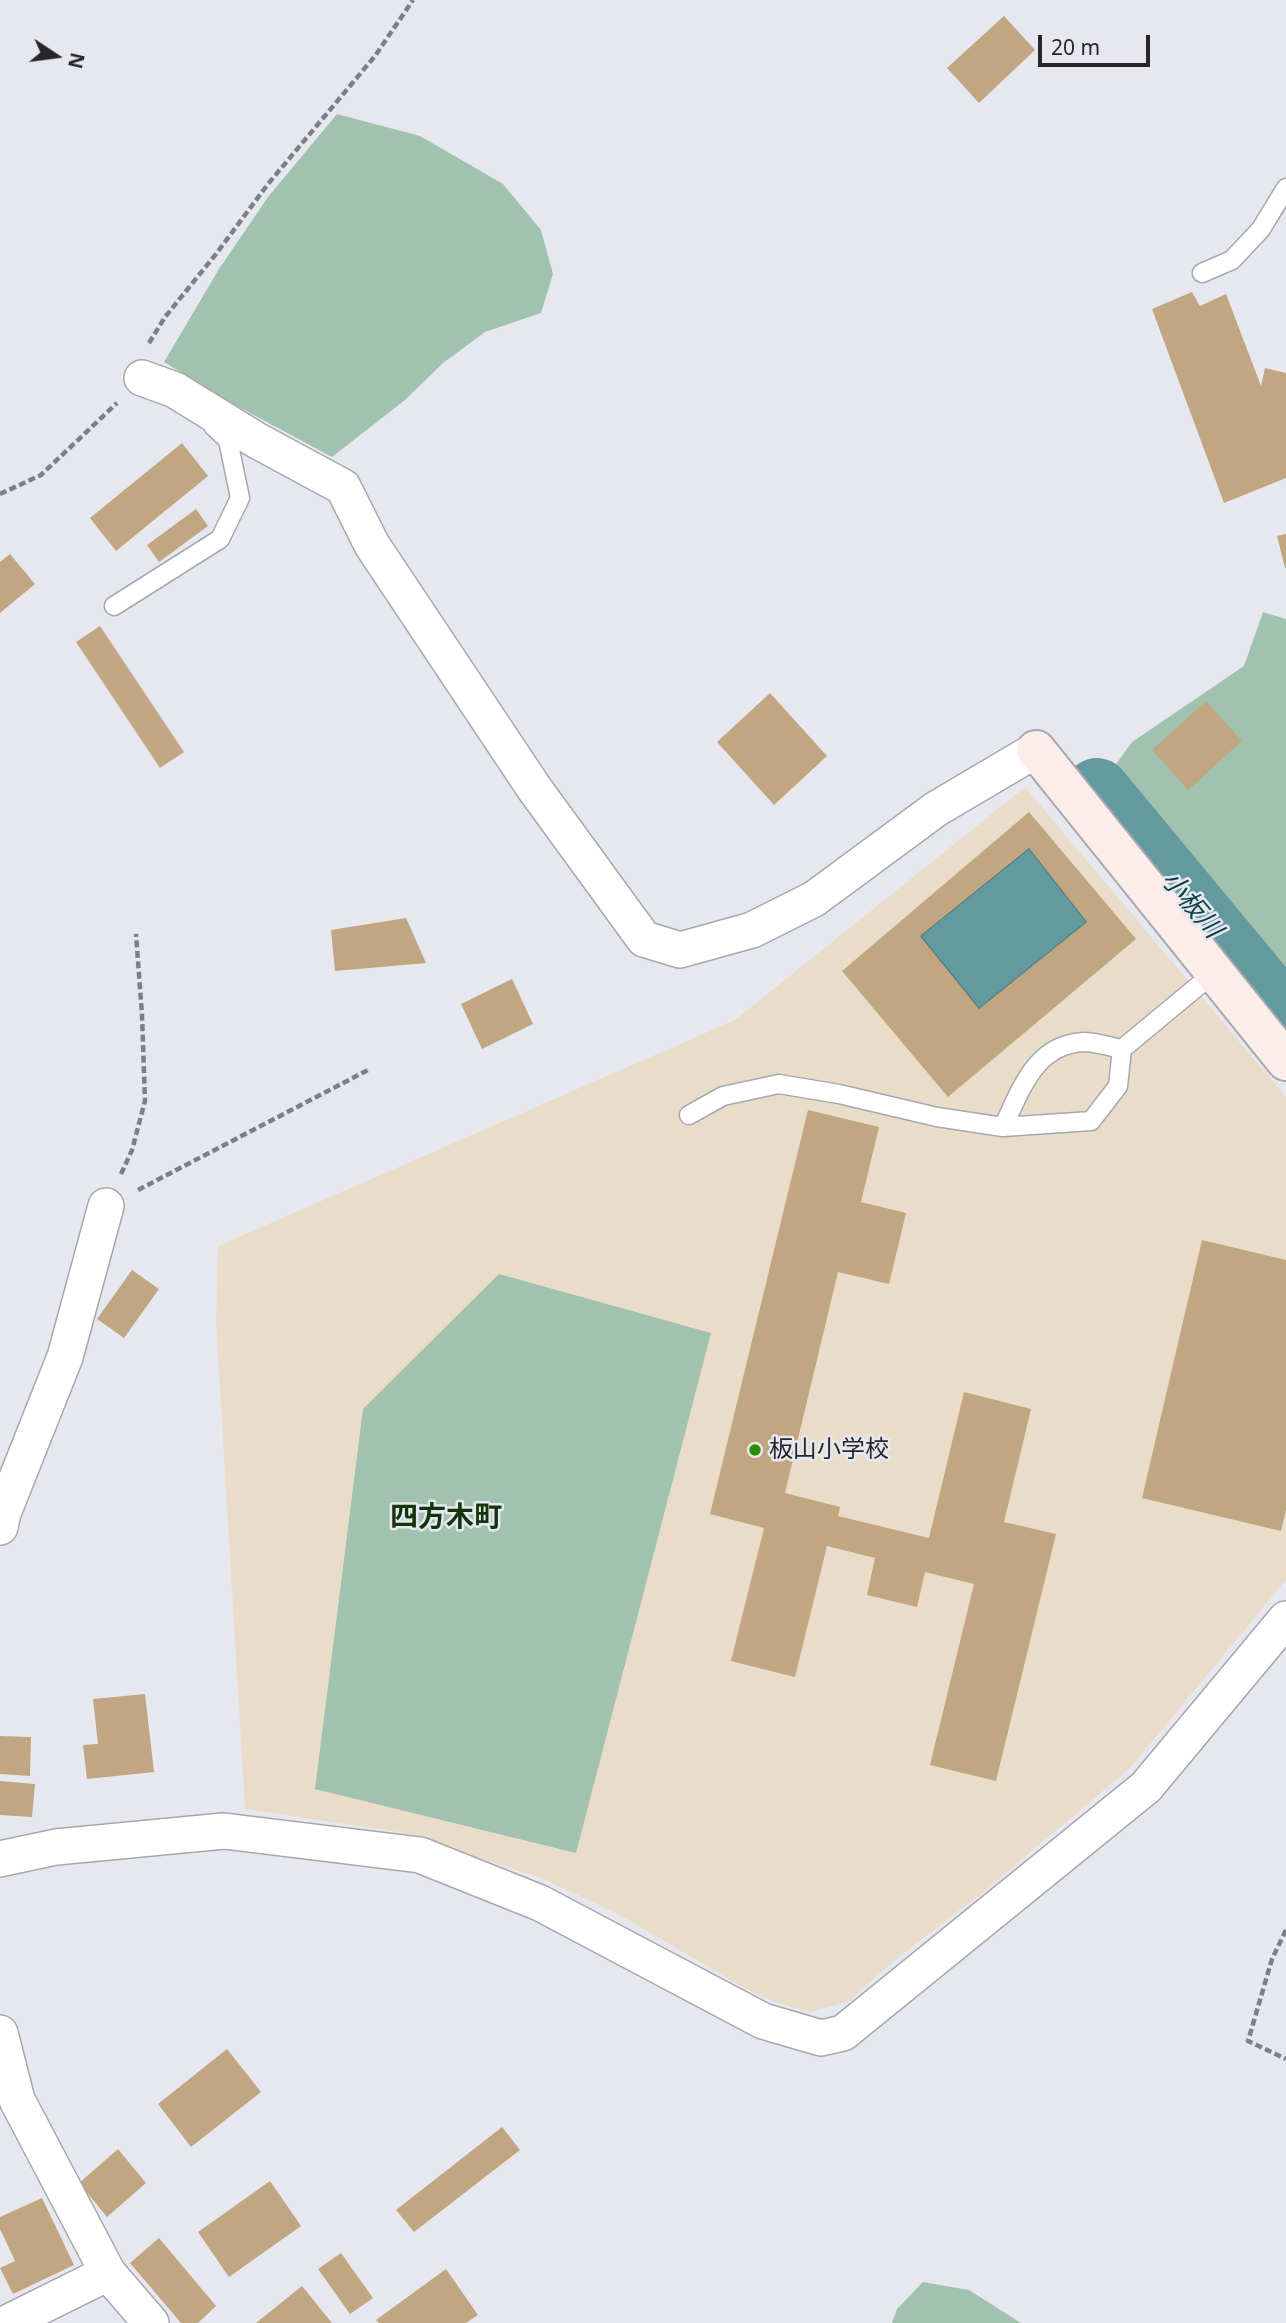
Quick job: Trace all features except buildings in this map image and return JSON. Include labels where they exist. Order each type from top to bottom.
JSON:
[{"type":"street","points":[[142,378],[175,390],[256,440],[343,487],[372,545],[534,788],[644,939],[680,950],[752,930],[814,899],[936,809],[1036,750],[1286,1061]]},
{"type":"street","points":[[0,1527],[3,1513],[65,1357],[106,1206]]},
{"type":"street","points":[[0,1859],[55,1847],[224,1831],[420,1856],[540,1903],[763,2021],[821,2038],[843,2033],[1146,1787],[1286,1619]]},
{"type":"street","points":[[0,2033],[17,2100],[108,2273],[151,2323]]},
{"type":"street","points":[[7,2323],[108,2273]]},
{"type":"lane","points":[[1202,273],[1231,260],[1261,229],[1286,188]]},
{"type":"lane","points":[[114,606],[219,539],[240,498],[228,440],[175,390]]},
{"type":"lane","points":[[690,1115],[723,1096],[779,1084],[1003,1127],[1091,1121],[1118,1086],[1122,1049],[1215,972]]},
{"type":"lane","points":[[1003,1127],[1029,1074],[1050,1051],[1084,1042],[1122,1049]]},
{"type":"path","points":[[0,494],[41,475],[142,378],[144,350],[165,317],[268,184],[375,56],[413,0]]},
{"type":"path","points":[[106,1206],[132,1150],[145,1101],[136,934]]},
{"type":"path","points":[[106,1206],[368,1070]]},
{"type":"path","points":[[1286,1930],[1272,1959],[1248,2041],[1286,2059]]},
{"type":"shaded area","name":"板山小学校","points":[[1025,787],[1286,1097],[1286,1580],[1131,1767],[849,2001],[811,2012],[780,2004],[746,1989],[616,1913],[541,1878],[398,1832],[245,1809],[216,1321],[218,1246],[735,1020]]},
{"type":"green space","points":[[337,114],[420,136],[503,184],[541,230],[553,274],[541,313],[485,332],[443,363],[405,400],[332,457],[224,399],[164,362],[219,269],[268,197]]},
{"type":"green space","points":[[1263,612],[1286,619],[1286,1005],[1103,782],[1132,742],[1244,666]]},
{"type":"green space","points":[[499,1274],[711,1333],[576,1853],[315,1789],[363,1409]]},
{"type":"green space","points":[[923,2282],[969,2290],[1021,2323],[892,2323],[897,2309]]},
{"type":"water","points":[[1029,848],[1087,922],[979,1009],[920,936]]},
{"type":"waterway","name":"小板川","points":[[1097,791],[1286,1019]]},
{"type":"place","name":"板山小学校","points":[[755,1450]]},
{"type":"district","name":"四方木町","points":[[446,1518]]}]
